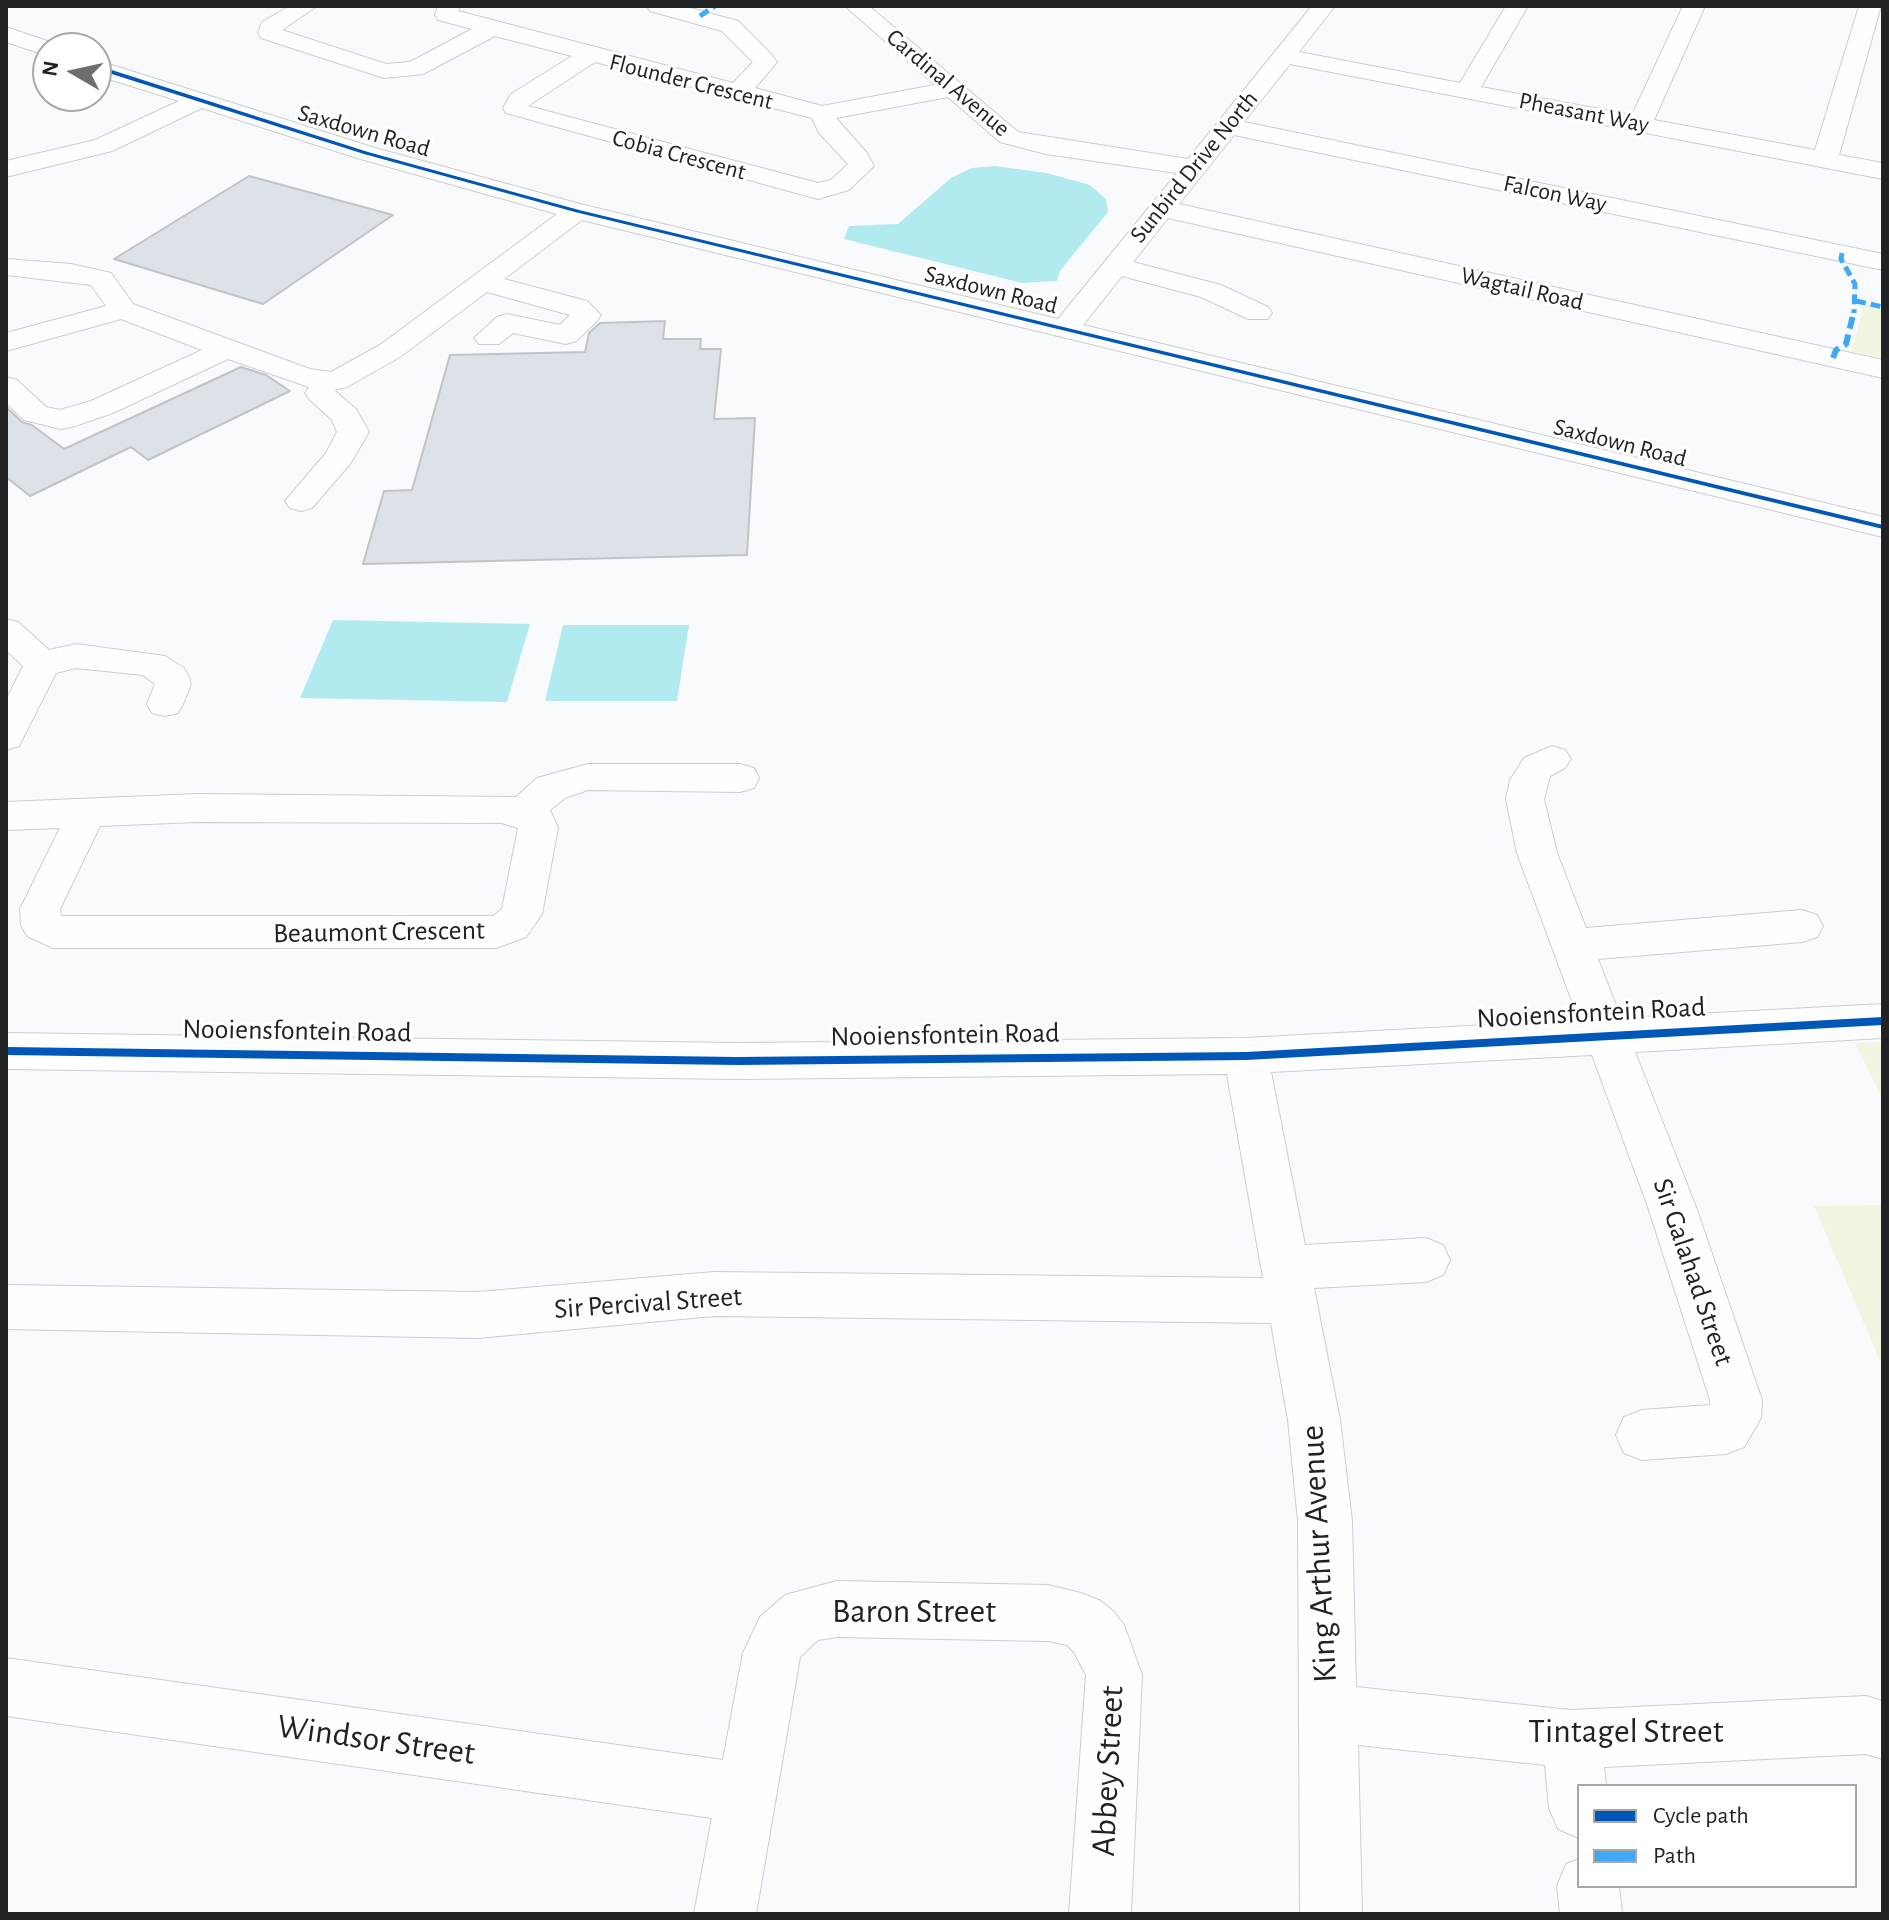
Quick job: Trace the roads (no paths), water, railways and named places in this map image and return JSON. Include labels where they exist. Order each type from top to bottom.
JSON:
[{"type":"street","points":[[306,6],[270,27],[269,33],[384,71],[415,69],[492,28]]},
{"type":"street","name":"Flounder Crescent","points":[[449,6],[446,15],[588,56],[822,113],[949,90]]},
{"type":"street","points":[[658,6],[730,26],[763,59],[765,62],[758,73],[736,93]]},
{"type":"street","name":"Cardinal Avenue","points":[[856,6],[1000,132],[1091,164],[1187,176]]},
{"type":"street","name":"Sunbird Drive North","points":[[1065,329],[1127,270],[1161,208],[1324,6]]},
{"type":"street","points":[[1467,90],[1517,6]]},
{"type":"street","points":[[1640,124],[1694,6]]},
{"type":"street","points":[[1825,160],[1870,6]]},
{"type":"street","points":[[6,34],[32,43]]},
{"type":"street","name":"Cobia Crescent","points":[[588,56],[520,99],[515,108],[523,113],[818,191],[840,185],[861,163],[828,128],[822,113]]},
{"type":"street","name":"Pheasant Way","points":[[1284,56],[1883,171]]},
{"type":"street","name":"Saxdown Road","points":[[112,72],[190,99],[577,211],[1883,527]]},
{"type":"street","points":[[6,161],[100,139],[190,99]]},
{"type":"street","points":[[6,169],[103,146],[190,99]]},
{"type":"street","name":"Falcon Way","points":[[1227,126],[1883,262]]},
{"type":"street","name":"Wagtail Road","points":[[1161,208],[1883,369]]},
{"type":"street","points":[[13,337],[123,310],[305,378],[336,381],[390,351],[577,211]]},
{"type":"street","points":[[6,267],[71,272],[101,279],[123,310]]},
{"type":"street","points":[[1127,270],[1211,291],[1258,313]]},
{"type":"street","points":[[480,281],[577,307],[587,315],[566,335],[507,323],[489,338]]},
{"type":"street","points":[[6,386],[35,414],[61,420],[102,407],[229,348]]},
{"type":"street","points":[[301,501],[339,457],[353,432],[345,416],[320,393]]},
{"type":"street","points":[[6,630],[42,664]]},
{"type":"street","points":[[42,664],[76,656],[152,664],[171,677],[173,684],[165,704]]},
{"type":"street","points":[[6,737],[42,664]]},
{"type":"street","points":[[1552,759],[1537,767],[1529,780],[1525,799],[1537,853],[1605,1036]]},
{"type":"street","points":[[6,816],[197,808],[525,811],[551,788],[568,780],[588,777],[740,778]]},
{"type":"street","name":"Beaumont Crescent","points":[[86,815],[40,909],[42,925],[53,932],[496,932],[511,926],[521,914],[538,828],[533,814],[525,811]]},
{"type":"street","points":[[1573,945],[1662,935],[1802,926]]},
{"type":"street","name":"Nooiensfontein Road","points":[[6,1051],[737,1061],[1246,1056],[1883,1021]]},
{"type":"street","name":"Sir Galahad Street","points":[[1605,1036],[1672,1207],[1736,1400],[1735,1418],[1726,1429],[1642,1435]]},
{"type":"street","name":"King Arthur Avenue","points":[[1246,1056],[1314,1420],[1325,1521],[1331,1914]]},
{"type":"street","name":"Sir Percival Street","points":[[6,1307],[478,1315],[714,1294],[1288,1285],[1426,1260]]},
{"type":"street","name":"Baron Street","points":[[725,1914],[771,1653],[792,1624],[805,1615],[837,1609],[1048,1613],[1081,1621],[1094,1632]]},
{"type":"street","name":"Abbey Street","points":[[1094,1632],[1104,1645],[1114,1675],[1100,1914]]},
{"type":"street","name":"Windsor Street","points":[[6,1687],[746,1793]]},
{"type":"street","name":"Tintagel Street","points":[[1326,1713],[1571,1739],[1866,1725],[1881,1729]]},
{"type":"street","points":[[1571,1739],[1577,1791]]},
{"type":"street","points":[[1588,1888],[1591,1914]]},
{"type":"water","points":[[995,166],[1047,173],[1090,185],[1106,199],[1108,212],[1060,271],[1057,281],[1022,283],[844,239],[849,226],[898,224],[951,178],[972,168]]},
{"type":"water","points":[[333,620],[530,624],[507,702],[300,698]]},
{"type":"water","points":[[563,625],[689,625],[677,701],[545,701]]}]
